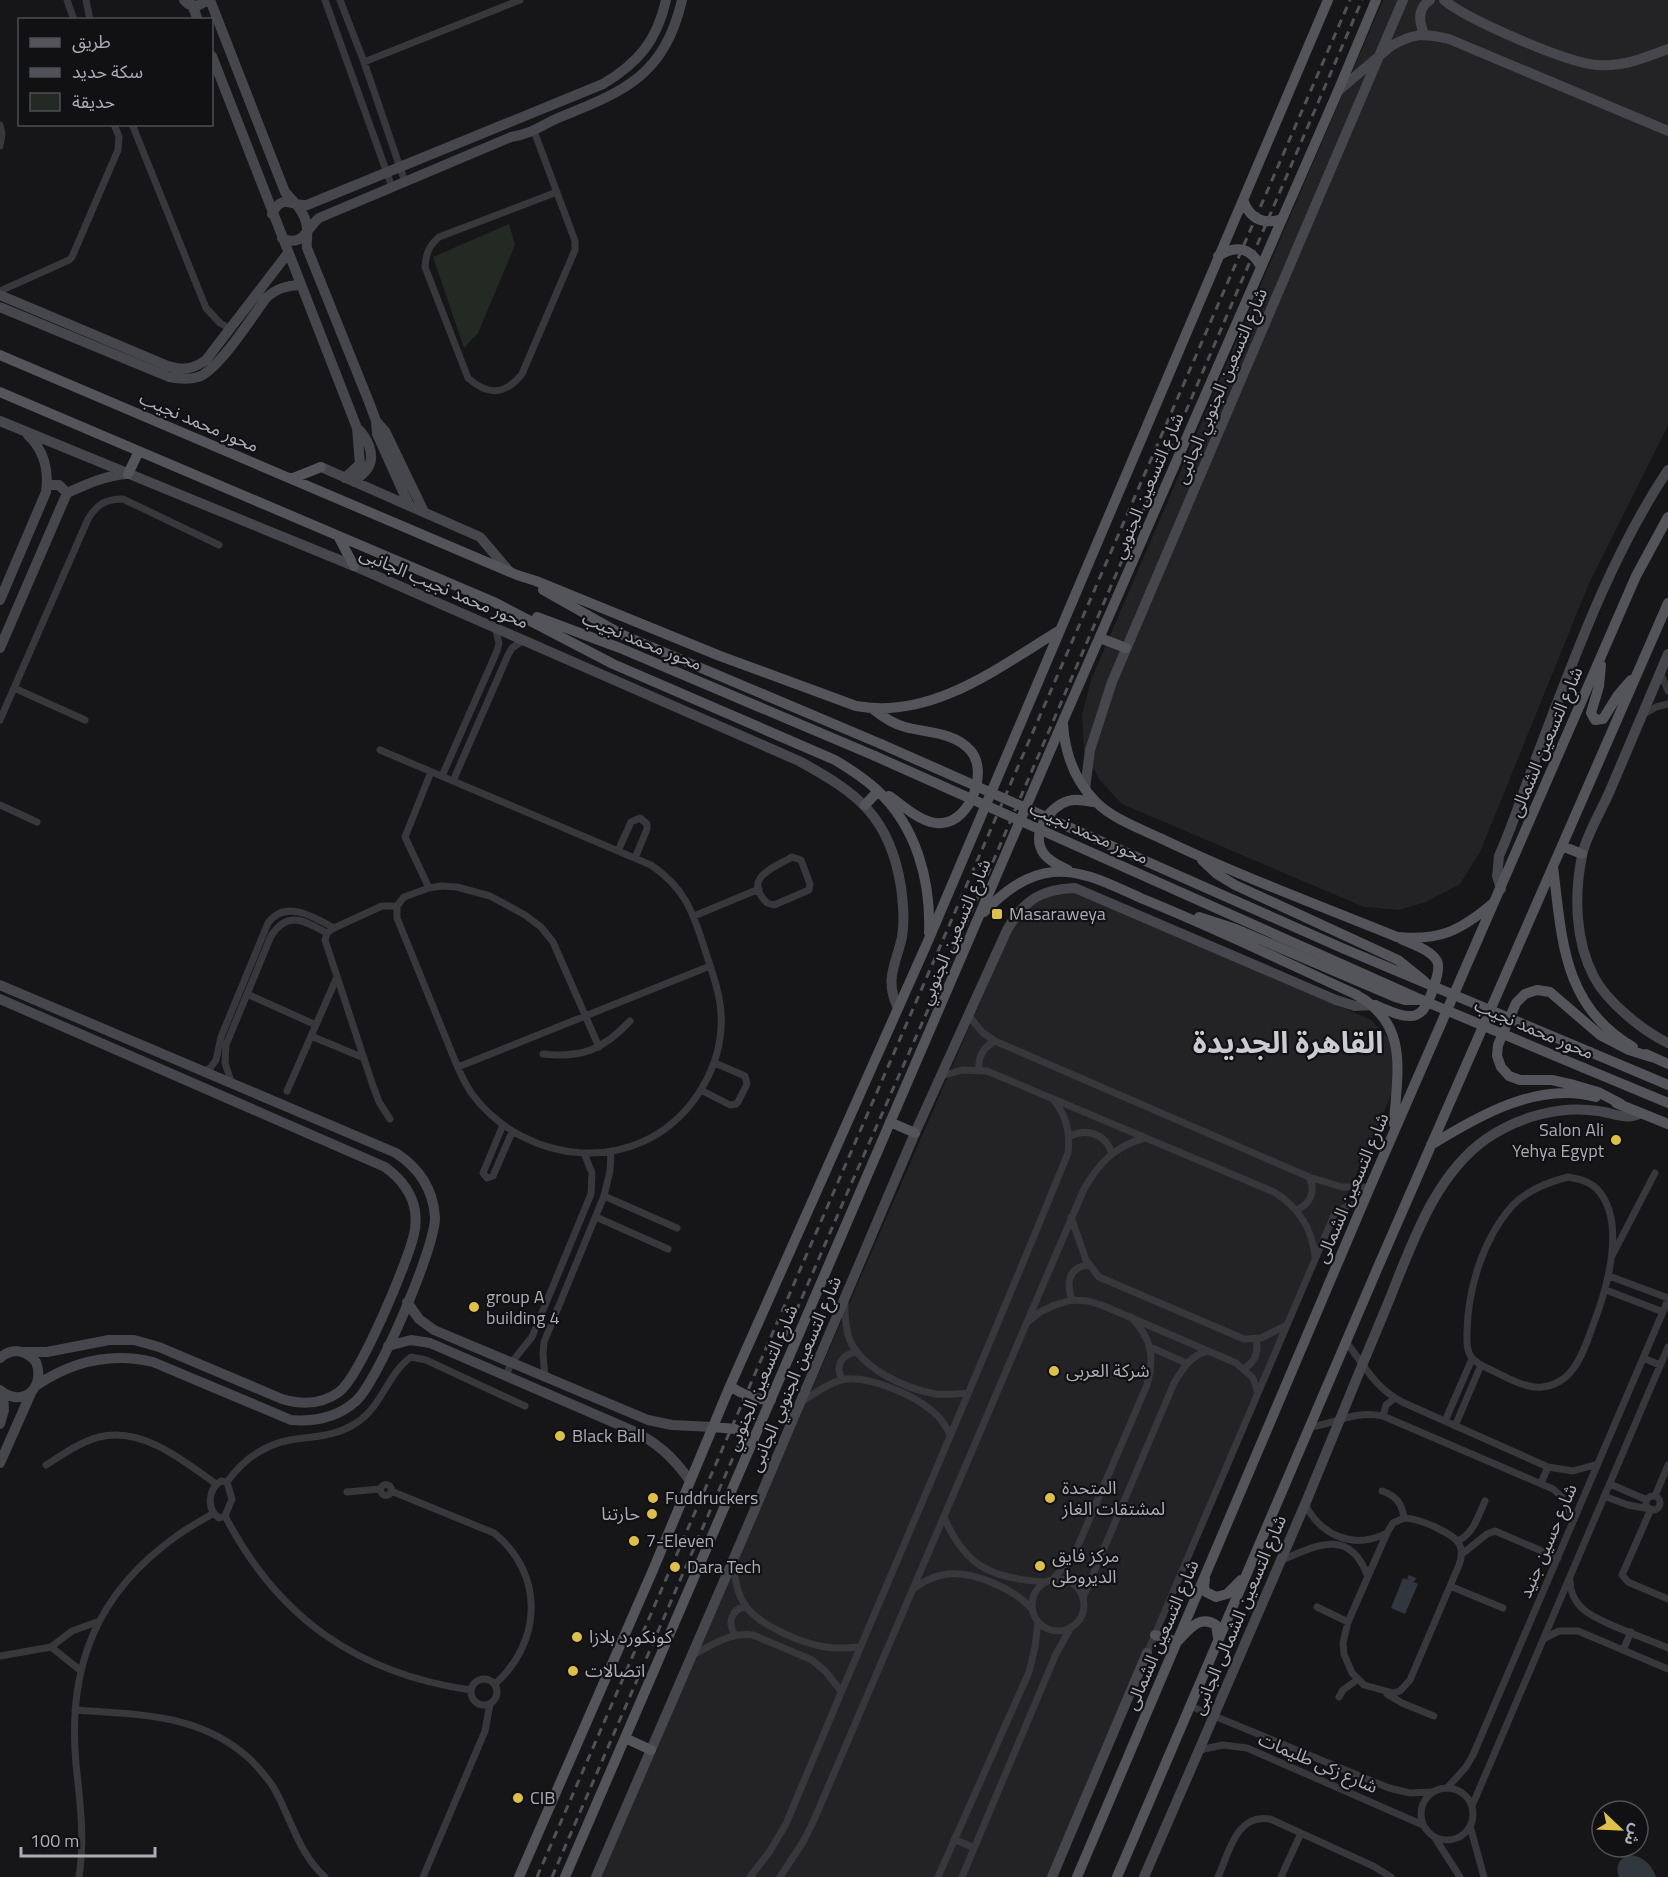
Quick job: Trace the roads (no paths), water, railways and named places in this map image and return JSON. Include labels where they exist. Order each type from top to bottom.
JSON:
[{"type":"main road","name":"شارع التسعين الجنوبي","points":[[519,1877],[730,1386],[928,941],[1328,0]]},
{"type":"main road","name":"شارع التسعين الجنوبي","points":[[565,1877],[1376,0]]},
{"type":"main road","points":[[1243,200],[1246,209],[1253,217],[1272,222],[1282,219]]},
{"type":"main road","points":[[1218,256],[1227,250],[1238,249],[1256,258],[1261,267]]},
{"type":"main road","name":"محور محمد نجيب","points":[[0,355],[513,573],[720,656],[856,706],[873,709],[905,707],[952,693],[1060,630]]},
{"type":"main road","name":"محور محمد نجيب","points":[[0,392],[494,602],[620,648],[875,756],[1422,1000],[1668,1103]]},
{"type":"main road","points":[[128,474],[139,451]]},
{"type":"main road","points":[[291,479],[321,467]]},
{"type":"main road","name":"شارع التسعين الشمالى","points":[[1077,1877],[1362,1204],[1636,576],[1668,517]]},
{"type":"main road","points":[[338,536],[354,566]]},
{"type":"main road","name":"محور محمد نجيب","points":[[513,573],[623,635],[881,744],[1428,985],[1668,1085]]},
{"type":"main road","name":"محور محمد نجيب","points":[[494,602],[613,664],[836,760],[866,780],[895,809],[914,841],[926,877],[930,914],[928,941]]},
{"type":"main road","points":[[1117,1877],[1431,1145],[1668,603]]},
{"type":"main road","points":[[1100,638],[1126,648]]},
{"type":"main road","points":[[1602,653],[1599,686],[1591,713],[1595,720],[1604,718],[1618,695],[1638,671]]},
{"type":"main road","points":[[865,805],[878,791],[891,797],[922,819],[943,824],[958,818],[968,806],[979,776],[978,763],[972,752],[962,742],[950,736],[903,727],[873,709]]},
{"type":"main road","points":[[979,917],[995,900],[1020,882],[1037,875],[1071,872],[1093,878],[1171,910],[1375,1005],[1410,1016],[1424,1009],[1439,969],[1437,961],[1432,956],[1397,937],[1195,854],[1118,818],[1097,803],[1085,789],[1069,759],[1064,741],[1063,721]]},
{"type":"main road","points":[[1071,872],[1045,856],[1040,848],[1039,838],[1042,826],[1056,806],[1083,800],[1097,803]]},
{"type":"main road","points":[[1562,846],[1582,854]]},
{"type":"main road","points":[[1195,854],[1217,874],[1235,885],[1398,960],[1428,985]]},
{"type":"main road","points":[[1553,866],[1562,943],[1568,968],[1577,987],[1587,1004],[1609,1029],[1628,1044],[1651,1057]]},
{"type":"main road","points":[[1397,937],[1420,939],[1434,937],[1466,924],[1495,902]]},
{"type":"main road","points":[[1171,910],[1236,929],[1395,997],[1404,1000],[1422,1000]]},
{"type":"main road","points":[[1668,1064],[1629,1050],[1600,1035],[1550,992],[1538,990],[1525,994],[1516,1002],[1498,1045],[1497,1056],[1501,1067],[1509,1076],[1520,1080],[1552,1080],[1598,1092],[1668,1124]]},
{"type":"main road","points":[[1375,1005],[1391,1028],[1395,1041],[1397,1058],[1394,1132]]},
{"type":"main road","points":[[1431,1145],[1499,1106],[1530,1098],[1561,1094],[1591,1096],[1621,1104]]},
{"type":"main road","points":[[890,1122],[915,1133]]},
{"type":"main road","points":[[730,1386],[746,1396],[771,1400]]},
{"type":"main road","points":[[713,1427],[735,1429],[754,1440]]},
{"type":"main road","points":[[1206,1573],[1204,1587],[1206,1592],[1216,1597],[1227,1594],[1246,1575]]},
{"type":"main road","points":[[1155,1635],[1177,1642],[1195,1623],[1202,1620],[1216,1625],[1218,1641]]},
{"type":"main road","points":[[625,1738],[651,1750]]},
{"type":"street","points":[[67,0],[73,18]]},
{"type":"street","points":[[86,0],[90,18]]},
{"type":"street","points":[[188,3],[202,4],[209,0],[285,192],[297,204],[305,218],[308,234],[307,248],[409,505]]},
{"type":"street","points":[[325,0],[392,187]]},
{"type":"street","points":[[340,0],[405,182]]},
{"type":"street","points":[[364,62],[520,0]]},
{"type":"street","points":[[272,214],[279,204],[291,201],[307,205],[603,84],[623,72],[640,56],[653,38],[663,16],[666,0]]},
{"type":"street","points":[[282,238],[293,242],[298,241],[308,234],[319,218],[511,137],[523,136],[608,98],[630,85],[650,68],[665,47],[676,24],[682,0]]},
{"type":"street","name":"شارع التسعين الجنوبي الجانبى","points":[[1085,789],[1090,750],[1112,682],[1403,0]]},
{"type":"street","points":[[1424,34],[1419,17],[1421,9],[1430,0]]},
{"type":"street","points":[[1444,0],[1459,10],[1534,45],[1559,55],[1596,65],[1630,63],[1668,49]]},
{"type":"street","points":[[188,3],[197,18]]},
{"type":"street","points":[[1338,91],[1379,55],[1401,40],[1424,34],[1449,39],[1668,131]]},
{"type":"street","points":[[213,59],[357,428],[371,455],[367,470],[349,480]]},
{"type":"street","points":[[534,111],[539,117],[537,130],[575,241],[573,258],[522,374],[514,384],[502,390],[489,391],[477,387],[468,378],[425,267],[430,245],[439,237],[557,192]]},
{"type":"street","points":[[520,117],[516,125],[523,136]]},
{"type":"street","points":[[0,125],[2,134],[0,146]]},
{"type":"street","points":[[115,126],[119,137],[118,150],[72,257],[0,293],[18,308],[169,376],[184,380],[199,377],[212,369],[266,298],[281,287],[300,285]]},
{"type":"street","points":[[133,126],[206,308],[220,323],[229,328]]},
{"type":"street","points":[[0,307],[18,308],[178,369],[188,369],[206,360],[288,253]]},
{"type":"street","points":[[350,410],[369,402]]},
{"type":"street","name":"محور محمد نجيب الجانبى","points":[[0,421],[354,566],[799,760],[832,778],[865,805]]},
{"type":"street","points":[[1,594],[46,492],[47,485],[43,455],[36,442],[23,431]]},
{"type":"street","points":[[363,441],[381,433]]},
{"type":"street","points":[[381,433],[424,512]]},
{"type":"street","points":[[321,467],[482,538],[513,573]]},
{"type":"street","points":[[1501,889],[1497,876],[1499,856],[1572,664],[1613,571],[1668,470]]},
{"type":"street","points":[[0,648],[68,493],[93,481],[112,475],[128,474]]},
{"type":"street","points":[[47,485],[59,485],[68,493]]},
{"type":"street","points":[[0,720],[88,519],[102,502],[123,499],[219,545]]},
{"type":"street","points":[[442,776],[499,643],[495,627]]},
{"type":"street","points":[[453,781],[512,648],[524,640]]},
{"type":"street","points":[[1668,654],[1582,854],[1578,895],[1578,924],[1584,952],[1594,978],[1634,1022],[1668,1043]]},
{"type":"street","points":[[490,668],[501,673]]},
{"type":"street","points":[[1660,672],[1668,691]]},
{"type":"street","points":[[14,688],[85,720]]},
{"type":"street","points":[[1642,715],[1656,706],[1668,704]]},
{"type":"street","points":[[466,723],[477,728]]},
{"type":"street","points":[[380,750],[651,865],[677,886],[694,916],[720,998],[720,1038],[715,1063],[701,1090],[672,1124],[633,1146],[584,1154],[544,1147],[512,1131],[488,1112],[470,1092],[397,918],[397,906],[404,897],[429,888],[451,886],[490,896],[541,927],[553,942],[599,1047]]},
{"type":"street","points":[[429,888],[405,837],[431,772]]},
{"type":"street","points":[[0,805],[37,822]]},
{"type":"street","points":[[865,805],[887,836],[897,864],[903,899],[902,934],[890,985],[898,1008]]},
{"type":"street","points":[[618,851],[631,822],[640,818],[644,820],[647,829],[635,858]]},
{"type":"street","points":[[792,857],[801,860],[810,884],[807,892],[774,905],[764,901],[759,889],[757,884],[760,876],[792,857]]},
{"type":"street","name":"شارع التسعين الجنوبي الجانبى","points":[[596,1877],[915,1133],[1015,915],[1040,894],[1057,889],[1075,888],[1336,1000],[1355,1006],[1375,1005]]},
{"type":"street","points":[[694,916],[759,889]]},
{"type":"street","points":[[390,1119],[380,1102],[364,1058],[325,940],[327,933],[334,928],[385,905],[397,906]]},
{"type":"street","points":[[204,1072],[221,1057],[247,994],[268,923],[273,917],[285,911],[302,912],[334,928]]},
{"type":"street","points":[[232,1084],[221,1057],[220,1037],[258,956],[277,927],[286,921],[300,921],[327,933]]},
{"type":"street","points":[[458,1067],[710,966]]},
{"type":"street","points":[[287,1091],[337,977]]},
{"type":"street","points":[[0,986],[396,1153],[411,1163],[422,1175],[429,1188],[435,1218],[431,1243],[373,1378],[361,1395],[346,1409],[326,1418],[306,1421],[278,1416],[153,1362],[120,1356],[89,1360],[62,1370],[34,1389],[14,1397],[1,1391]]},
{"type":"street","points":[[247,994],[316,1024]]},
{"type":"street","points":[[0,999],[385,1167],[396,1175],[411,1196],[415,1209],[414,1236],[384,1312],[350,1381],[331,1397],[306,1404],[282,1399],[159,1347],[134,1340],[109,1340],[46,1352],[5,1349],[0,1358]]},
{"type":"street","points":[[968,1015],[983,1033],[995,1041],[1309,1177],[1342,1187],[1370,1187]]},
{"type":"street","points":[[543,1054],[562,1056],[582,1053],[599,1047],[616,1036],[630,1021]]},
{"type":"street","points":[[311,1036],[364,1058]]},
{"type":"street","points":[[979,1070],[981,1055],[995,1041]]},
{"type":"street","points":[[701,1090],[730,1106],[738,1102],[747,1084],[745,1076],[715,1063]]},
{"type":"street","points":[[941,1076],[952,1071],[987,1071],[1274,1192],[1296,1210],[1310,1232],[1316,1258]]},
{"type":"street","points":[[750,1877],[770,1851],[786,1824],[1068,1153],[1069,1137],[1063,1113],[1053,1099]]},
{"type":"street","points":[[271,1117],[277,1103]]},
{"type":"street","name":"شارع التسعين الشمالى الجانبى","points":[[1144,1877],[1433,1201],[1451,1173],[1474,1148],[1507,1127],[1543,1114],[1583,1110],[1628,1117],[1641,1113]]},
{"type":"street","points":[[503,1125],[483,1173],[487,1178],[493,1176],[512,1131]]},
{"type":"street","points":[[1069,1137],[1084,1132],[1095,1134],[1107,1143],[1112,1153]]},
{"type":"street","points":[[780,1877],[803,1842],[814,1820],[1071,1217],[1095,1170],[1112,1153],[1127,1144],[1145,1138]]},
{"type":"street","points":[[545,1377],[543,1346],[604,1196],[610,1171],[611,1151]]},
{"type":"street","points":[[506,1376],[512,1362],[530,1340],[591,1194],[592,1173],[584,1154]]},
{"type":"street","points":[[1611,1258],[1655,1173]]},
{"type":"street","points":[[1296,1210],[1306,1204],[1312,1194],[1309,1177]]},
{"type":"street","points":[[1568,1177],[1583,1179],[1596,1187],[1605,1199],[1612,1225],[1611,1258],[1606,1290],[1585,1347],[1573,1369],[1560,1381],[1543,1387],[1531,1387],[1480,1365],[1473,1359],[1467,1343],[1467,1324],[1479,1265],[1488,1245],[1513,1204],[1532,1190],[1568,1177]]},
{"type":"street","points":[[604,1196],[677,1228]]},
{"type":"street","points":[[1052,1877],[1334,1215],[1347,1206],[1362,1204]]},
{"type":"street","points":[[596,1217],[668,1249]]},
{"type":"street","points":[[1071,1217],[1089,1265],[1099,1277],[1239,1338],[1256,1339],[1287,1325]]},
{"type":"street","points":[[569,1247],[581,1252]]},
{"type":"street","points":[[404,1261],[421,1268]]},
{"type":"street","points":[[1072,1300],[1068,1288],[1069,1277],[1077,1268],[1089,1265]]},
{"type":"street","points":[[1609,1276],[1668,1299]]},
{"type":"street","points":[[1606,1290],[1663,1312]]},
{"type":"street","points":[[845,1299],[846,1326],[856,1352],[870,1367],[921,1390],[947,1395],[968,1394]]},
{"type":"street","name":"شارع حسين جنيد","points":[[1448,1788],[1473,1755],[1668,1299]]},
{"type":"street","points":[[1027,1323],[1040,1312],[1072,1300],[1104,1306],[1236,1363],[1253,1378],[1258,1393]]},
{"type":"street","points":[[407,1302],[426,1325],[648,1420],[672,1425],[713,1427]]},
{"type":"street","points":[[1032,1610],[1035,1593],[1074,1555],[1147,1385],[1151,1370],[1150,1347],[1142,1329],[1131,1317]]},
{"type":"street","points":[[1244,1369],[1252,1363],[1256,1354],[1256,1339]]},
{"type":"street","points":[[388,1346],[411,1340],[430,1343],[642,1435],[675,1460],[690,1481]]},
{"type":"street","points":[[530,1340],[543,1346]]},
{"type":"street","points":[[1346,1342],[1374,1381],[1395,1398],[1548,1467],[1573,1471],[1598,1464]]},
{"type":"street","points":[[1150,1347],[1186,1364]]},
{"type":"street","name":"شارع حسين جنيد","points":[[1472,1806],[1668,1348]]},
{"type":"street","points":[[962,1877],[1056,1654],[1071,1627],[1082,1615],[1083,1598],[1174,1383],[1186,1364],[1198,1353],[1208,1351]]},
{"type":"street","points":[[0,1464],[40,1377],[36,1362],[24,1352]]},
{"type":"street","points":[[842,1379],[839,1365],[842,1358],[848,1353],[856,1352]]},
{"type":"street","points":[[227,1482],[247,1459],[260,1451],[291,1440],[325,1437],[358,1422],[371,1411],[397,1371],[411,1357],[426,1360],[525,1406]]},
{"type":"street","points":[[1643,1358],[1660,1365]]},
{"type":"street","points":[[1444,1421],[1473,1359]]},
{"type":"street","points":[[1455,1426],[1480,1365]]},
{"type":"street","points":[[356,1370],[373,1378]]},
{"type":"street","points":[[800,1403],[842,1379],[867,1380],[921,1402],[937,1415],[950,1435]]},
{"type":"street","points":[[0,1424],[4,1410],[1,1391]]},
{"type":"street","points":[[1383,1416],[1386,1405],[1395,1398]]},
{"type":"street","points":[[1310,1426],[1323,1425],[1362,1413],[1383,1416],[1553,1489],[1562,1497],[1574,1520]]},
{"type":"street","points":[[46,1465],[89,1441],[109,1435],[119,1435],[140,1439],[175,1455],[216,1484]]},
{"type":"street","points":[[1655,1496],[1668,1465]]},
{"type":"street","points":[[1541,1483],[1548,1467]]},
{"type":"street","points":[[221,1481],[227,1482],[232,1499],[225,1516],[219,1518],[213,1514],[210,1499],[216,1484],[221,1481]]},
{"type":"street","points":[[1610,1484],[1647,1500]]},
{"type":"street","points":[[347,1492],[380,1489],[381,1494],[386,1496],[391,1491],[494,1533],[507,1543],[524,1570],[530,1590],[531,1611],[528,1631],[516,1661],[495,1684]]},
{"type":"street","points":[[1382,1491],[1398,1501],[1403,1509],[1404,1518]]},
{"type":"street","points":[[1604,1496],[1628,1505],[1651,1509],[1657,1509],[1660,1505],[1660,1499],[1655,1496],[1650,1496],[1647,1500]]},
{"type":"street","points":[[1647,1500],[1646,1503],[1651,1509]]},
{"type":"street","points":[[1458,1541],[1469,1533],[1485,1501]]},
{"type":"street","points":[[1305,1504],[1321,1527],[1337,1535],[1359,1541],[1372,1540],[1387,1533]]},
{"type":"street","points":[[1660,1505],[1668,1509]]},
{"type":"street","points":[[1651,1509],[1622,1575],[1628,1582],[1668,1599]]},
{"type":"street","points":[[79,1877],[82,1829],[76,1763],[75,1710],[80,1670],[97,1622],[120,1590],[146,1562],[178,1535],[213,1514]]},
{"type":"street","points":[[225,1516],[266,1581],[286,1603],[333,1640],[359,1657],[388,1670],[424,1682],[471,1690]]},
{"type":"street","points":[[944,1516],[958,1546],[982,1567],[1009,1578],[1049,1581],[1062,1579],[1071,1583],[1083,1598]]},
{"type":"street","points":[[1434,1716],[1357,1680],[1347,1664],[1343,1643],[1348,1623],[1393,1523],[1404,1518],[1418,1520],[1451,1535],[1458,1541],[1462,1554]]},
{"type":"street","points":[[1385,1692],[1400,1691],[1406,1686],[1462,1554],[1495,1531],[1558,1557]]},
{"type":"street","points":[[1335,1544],[1337,1535]]},
{"type":"street","points":[[1355,1552],[1359,1541]]},
{"type":"street","points":[[1280,1561],[1314,1547],[1335,1544],[1355,1552],[1368,1577]]},
{"type":"street","points":[[732,1563],[739,1593],[746,1606],[760,1620],[806,1642],[826,1647],[859,1647]]},
{"type":"street","points":[[913,1589],[933,1578],[966,1574],[1004,1588],[1019,1598],[1032,1610],[1038,1622],[1050,1630],[1057,1631],[1071,1627]]},
{"type":"street","points":[[1570,1576],[1572,1594],[1582,1609],[1668,1648]]},
{"type":"street","points":[[1450,1586],[1503,1608]]},
{"type":"street","points":[[735,1635],[730,1623],[731,1617],[746,1606]]},
{"type":"street","points":[[1317,1607],[1348,1623]]},
{"type":"street","points":[[0,1656],[51,1647],[72,1631],[97,1622]]},
{"type":"street","points":[[938,1877],[1029,1672],[1038,1622]]},
{"type":"street","points":[[1543,1640],[1559,1631],[1569,1630],[1587,1634],[1668,1669]]},
{"type":"street","points":[[1623,1650],[1631,1632]]},
{"type":"street","points":[[692,1656],[735,1635],[762,1637],[804,1656],[826,1672],[841,1691]]},
{"type":"street","points":[[51,1647],[80,1670]]},
{"type":"street","points":[[423,1877],[485,1731],[490,1704],[497,1695],[495,1684],[488,1679],[475,1682],[471,1690],[473,1699],[481,1705],[490,1704]]},
{"type":"street","points":[[1339,1697],[1343,1690],[1357,1680]]},
{"type":"street","name":"شارع زكى طليمات","points":[[1190,1706],[1389,1788],[1410,1793],[1432,1792]]},
{"type":"street","points":[[75,1710],[181,1721],[203,1728],[224,1739],[243,1752],[273,1787],[307,1857],[324,1877]]},
{"type":"street","name":"شارع زكى طليمات","points":[[1199,1750],[1223,1745],[1247,1748],[1423,1825]]},
{"type":"street","points":[[1435,1838],[1452,1840],[1462,1835],[1470,1826],[1472,1806],[1465,1795],[1454,1789],[1448,1788],[1432,1792],[1422,1804],[1421,1815],[1423,1825],[1435,1838],[1460,1877]]},
{"type":"street","points":[[1218,1877],[1236,1835],[1244,1824],[1256,1818],[1270,1819],[1389,1876]]},
{"type":"street","points":[[1470,1826],[1484,1877]]},
{"type":"street","points":[[1281,1877],[1301,1833]]},
{"type":"street","points":[[954,1839],[974,1848]]},
{"type":"railway","points":[[537,1877],[1350,0]]},
{"type":"railway","points":[[552,1877],[848,1191],[983,885],[1362,0]]},
{"type":"place","name":"Masaraweya","points":[[997,914]]},
{"type":"place","name":"Salon Ali Yehya Egypt","points":[[1616,1140]]},
{"type":"place","name":"group A building 4","points":[[474,1307]]},
{"type":"place","name":"شركة العربى","points":[[1054,1371]]},
{"type":"place","name":"Black Ball","points":[[560,1436]]},
{"type":"place","name":"Fuddruckers","points":[[653,1498]]},
{"type":"place","name":"المتحدة لمشتقات الغاز","points":[[1050,1498]]},
{"type":"place","name":"حارتنا","points":[[652,1514]]},
{"type":"place","name":"7-Eleven","points":[[634,1541]]},
{"type":"place","name":"مركز فايق الديروطى","points":[[1040,1566]]},
{"type":"place","name":"Dara Tech","points":[[675,1567]]},
{"type":"place","name":"كونكورد بلازا","points":[[577,1637]]},
{"type":"place","name":"اتصالات","points":[[573,1671]]},
{"type":"place","name":"CIB","points":[[518,1798]]},
{"type":"district","name":"القاهرة الجديدة","points":[[1288,1043]]}]
